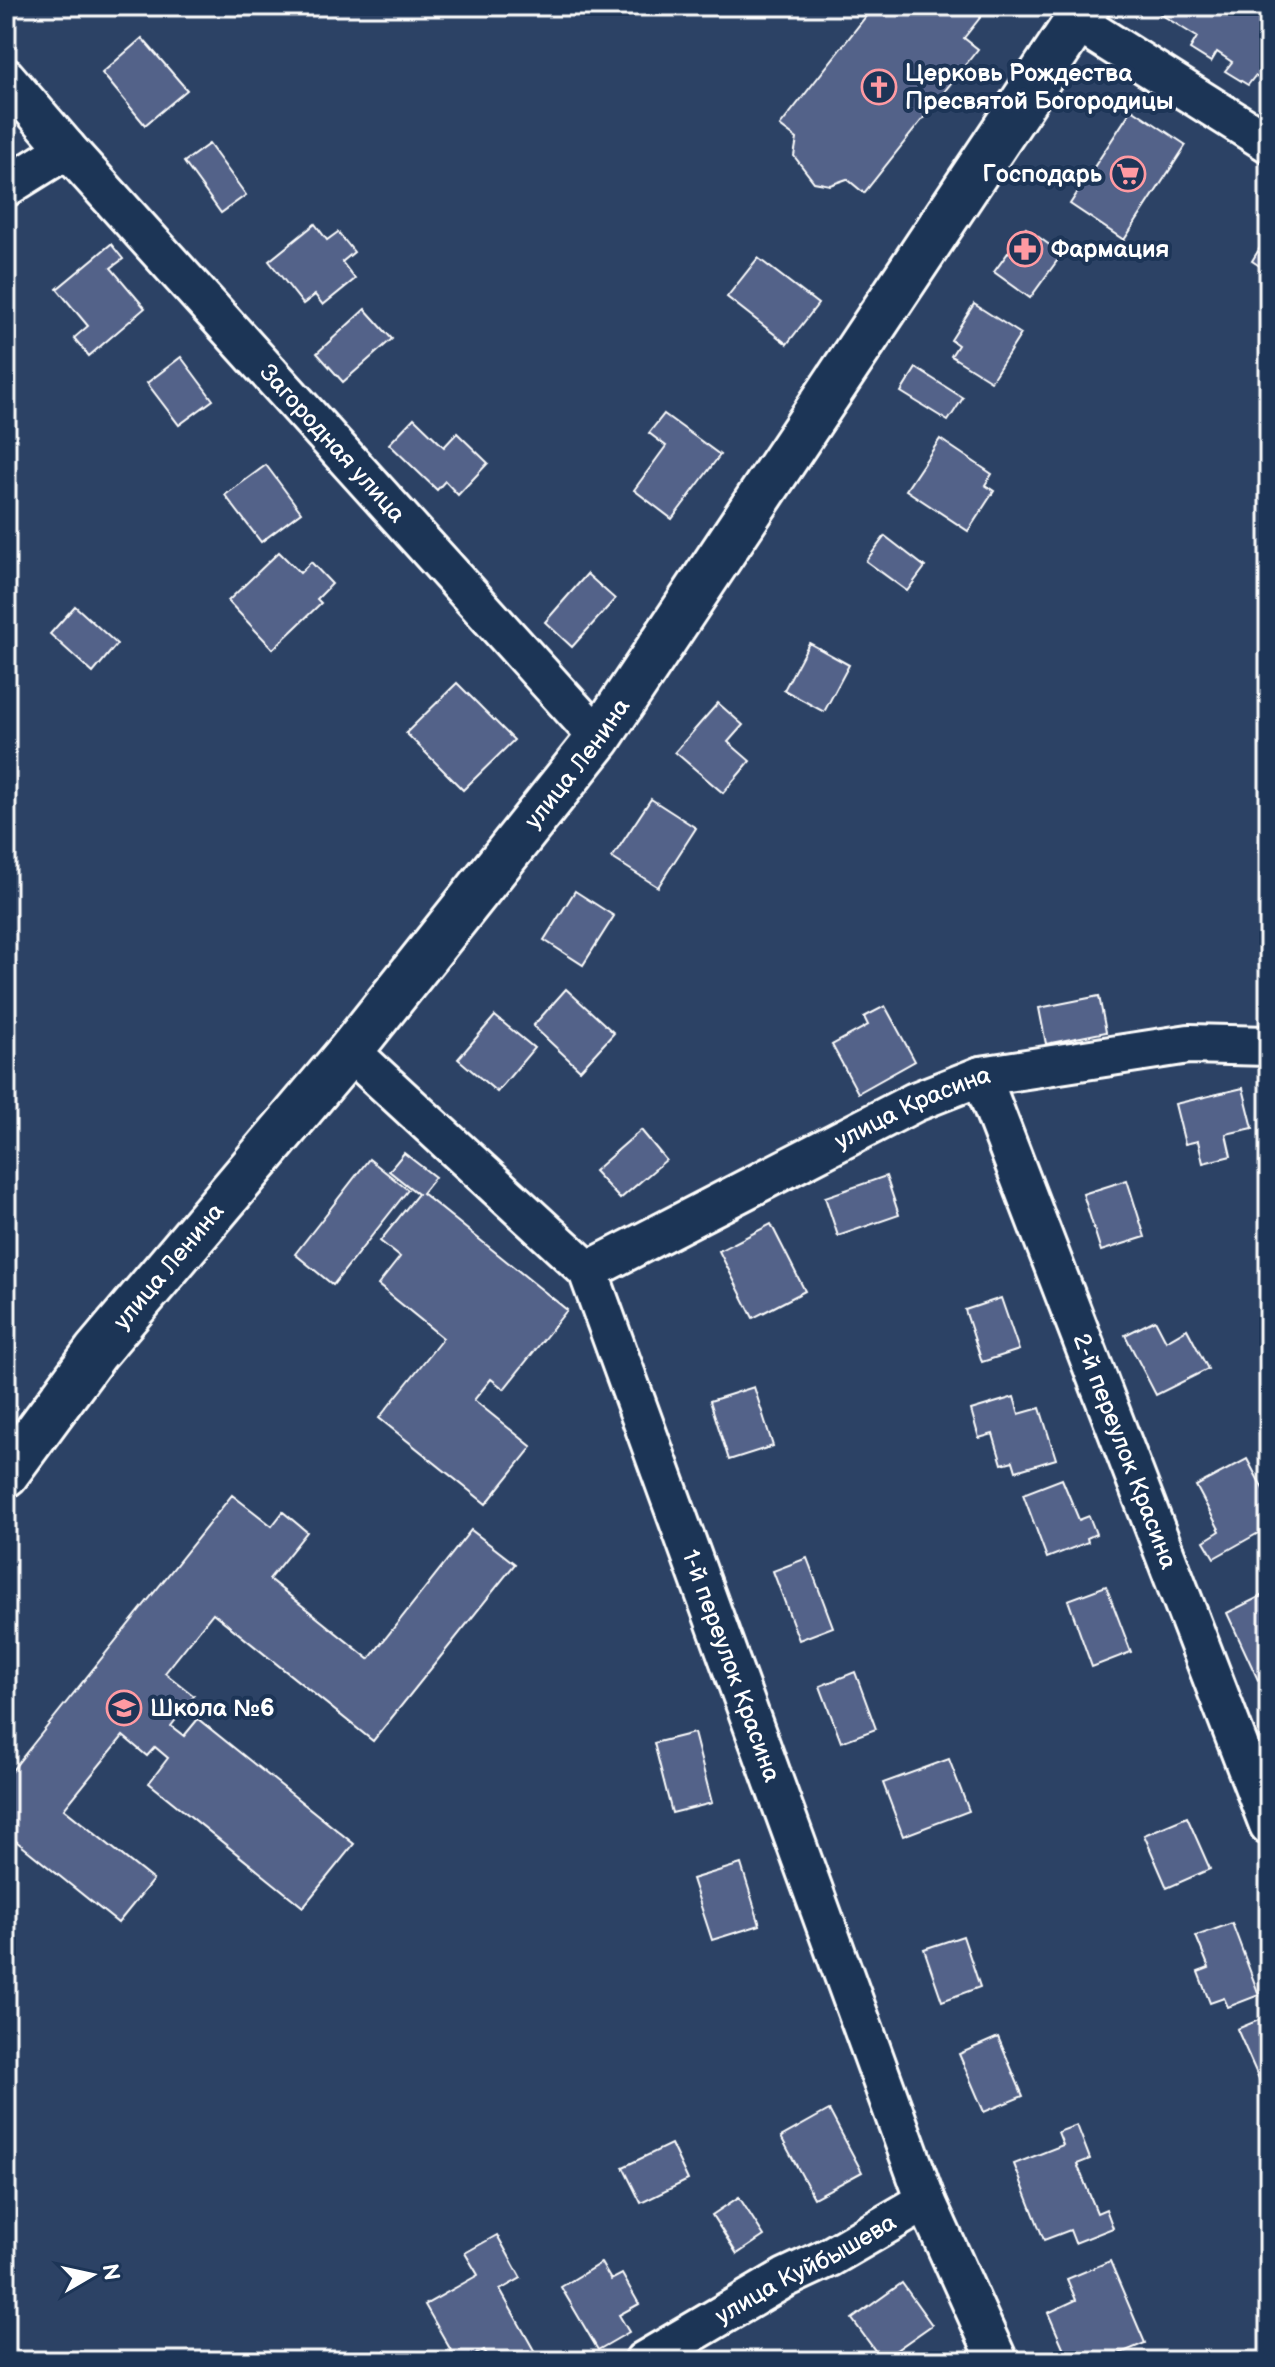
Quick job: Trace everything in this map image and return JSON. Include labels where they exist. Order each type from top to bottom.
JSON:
[{"type":"main road","name":"улица Ленина","points":[[6,1474],[96,1352],[350,1051],[599,738],[1074,11]]},
{"type":"street","points":[[1074,11],[1269,143]]},
{"type":"street","name":"Загородная улица","points":[[6,78],[599,738]]},
{"type":"street","points":[[6,187],[67,149]]},
{"type":"street","name":"улица Красина","points":[[588,1271],[915,1102],[981,1076],[1189,1044],[1269,1046]]},
{"type":"street","name":"1-й переулок Красина","points":[[350,1051],[588,1271],[926,2201],[998,2361]]},
{"type":"street","name":"2-й переулок Красина","points":[[981,1076],[1269,1825]]},
{"type":"street","name":"улица Куйбышева","points":[[644,2361],[785,2278],[830,2257],[926,2201]]},
{"type":"building","name":"Церковь Рождества Пресвятой Богородицы","points":[[874,6],[973,6],[983,14],[964,38],[978,49],[864,193],[847,179],[830,185],[814,182],[794,156],[797,139],[780,126]]},
{"type":"building","points":[[1160,6],[1269,6],[1269,85],[1255,76],[1248,85],[1225,71],[1232,62],[1217,52],[1211,62],[1190,49],[1197,37],[1157,12]]},
{"type":"building","points":[[142,38],[187,90],[145,125],[102,73]]},
{"type":"building","name":"Господарь","points":[[1132,109],[1186,145],[1124,240],[1070,204]]},
{"type":"building","points":[[6,129],[17,141],[6,152]]},
{"type":"building","points":[[209,144],[246,195],[221,213],[184,162]]},
{"type":"building","points":[[315,224],[327,240],[338,232],[354,252],[342,262],[355,279],[323,305],[315,295],[303,304],[269,261]]},
{"type":"building","points":[[1026,228],[1062,254],[1030,298],[994,272]]},
{"type":"building","points":[[1269,233],[1269,272],[1252,261]]},
{"type":"building","points":[[111,244],[123,259],[111,268],[145,308],[89,356],[74,338],[88,326],[57,289]]},
{"type":"building","points":[[758,258],[818,304],[787,344],[727,297]]},
{"type":"building","points":[[974,304],[1021,334],[991,381],[951,356],[958,345],[951,340]]},
{"type":"building","points":[[365,309],[392,339],[343,382],[317,353]]},
{"type":"building","points":[[181,357],[213,400],[179,425],[147,383]]},
{"type":"building","points":[[916,368],[963,398],[948,421],[901,392]]},
{"type":"building","points":[[664,414],[720,455],[672,519],[634,490],[666,446],[649,433]]},
{"type":"building","points":[[414,418],[444,447],[457,433],[488,463],[458,495],[445,481],[437,490],[389,444]]},
{"type":"building","points":[[940,439],[992,474],[985,485],[994,491],[968,531],[906,490]]},
{"type":"building","points":[[266,465],[301,512],[261,542],[225,495]]},
{"type":"building","points":[[885,536],[925,567],[907,591],[866,561]]},
{"type":"building","points":[[279,552],[300,573],[311,562],[332,584],[317,599],[321,603],[273,649],[228,601]]},
{"type":"building","points":[[587,574],[615,599],[572,647],[545,622]]},
{"type":"building","points":[[75,606],[117,644],[93,673],[50,634]]},
{"type":"building","points":[[809,643],[849,665],[824,712],[784,690]]},
{"type":"building","points":[[457,683],[514,740],[463,790],[406,733]]},
{"type":"building","points":[[718,703],[743,725],[728,742],[750,761],[723,793],[675,752]]},
{"type":"building","points":[[651,799],[696,828],[658,887],[612,858]]},
{"type":"building","points":[[575,891],[614,916],[583,965],[544,940]]},
{"type":"building","points":[[566,989],[614,1033],[580,1070],[533,1026]]},
{"type":"building","points":[[1099,996],[1106,1032],[1046,1044],[1039,1008]]},
{"type":"building","points":[[885,1006],[915,1061],[858,1093],[832,1045],[868,1025],[864,1017]]},
{"type":"building","points":[[495,1016],[534,1048],[497,1092],[458,1059]]},
{"type":"building","points":[[1243,1088],[1253,1128],[1226,1134],[1231,1156],[1203,1163],[1198,1141],[1185,1144],[1175,1104]]},
{"type":"building","points":[[641,1130],[666,1160],[620,1199],[594,1171]]},
{"type":"building","points":[[404,1153],[435,1177],[422,1193],[567,1310],[504,1389],[491,1379],[474,1400],[532,1447],[486,1504],[379,1418],[443,1338],[378,1285],[400,1257],[380,1241],[418,1194],[389,1171]]},
{"type":"building","points":[[369,1159],[408,1190],[333,1285],[295,1254]]},
{"type":"building","points":[[886,1176],[899,1215],[838,1236],[825,1197]]},
{"type":"building","points":[[1127,1180],[1145,1237],[1101,1251],[1083,1194]]},
{"type":"building","points":[[771,1224],[805,1291],[753,1318],[719,1251]]},
{"type":"building","points":[[1001,1298],[1019,1350],[982,1362],[965,1310]]},
{"type":"building","points":[[1155,1320],[1166,1341],[1187,1329],[1208,1369],[1156,1395],[1125,1335]]},
{"type":"building","points":[[754,1387],[773,1446],[729,1460],[710,1401]]},
{"type":"building","points":[[1014,1397],[1019,1414],[1040,1408],[1056,1459],[1016,1471],[1013,1461],[1002,1464],[993,1434],[979,1438],[971,1410]]},
{"type":"building","points":[[1247,1459],[1269,1500],[1269,1527],[1214,1558],[1204,1541],[1220,1531],[1196,1486]]},
{"type":"building","points":[[1062,1479],[1079,1520],[1089,1516],[1096,1534],[1087,1538],[1088,1542],[1047,1558],[1023,1494]]},
{"type":"building","name":"Школа №6","points":[[232,1495],[272,1526],[283,1512],[307,1532],[269,1579],[369,1659],[471,1530],[515,1564],[373,1741],[213,1613],[165,1673],[194,1696],[171,1726],[184,1736],[198,1719],[354,1844],[303,1907],[149,1783],[168,1758],[155,1747],[147,1756],[123,1736],[64,1809],[153,1880],[118,1923],[6,1833],[6,1778]]},
{"type":"building","points":[[807,1558],[833,1627],[799,1640],[773,1571]]},
{"type":"building","points":[[1106,1586],[1131,1652],[1092,1667],[1068,1600]]},
{"type":"building","points":[[1269,1592],[1269,1675],[1258,1680],[1227,1613]]},
{"type":"building","points":[[855,1672],[876,1729],[841,1742],[820,1686]]},
{"type":"building","points":[[694,1733],[712,1803],[672,1813],[654,1743]]},
{"type":"building","points":[[949,1759],[969,1811],[903,1836],[883,1783]]},
{"type":"building","points":[[1187,1817],[1210,1869],[1167,1888],[1144,1835]]},
{"type":"building","points":[[741,1864],[760,1925],[712,1940],[692,1879]]},
{"type":"building","points":[[1232,1923],[1259,1995],[1228,2007],[1224,1998],[1210,2003],[1198,1972],[1209,1968],[1196,1936]]},
{"type":"building","points":[[963,1936],[980,1987],[942,2001],[924,1949]]},
{"type":"building","points":[[1266,2017],[1269,2023],[1269,2077],[1260,2081],[1237,2029]]},
{"type":"building","points":[[998,2037],[1023,2096],[984,2112],[959,2054]]},
{"type":"building","points":[[829,2110],[862,2172],[814,2198],[781,2137]]},
{"type":"building","points":[[1077,2125],[1090,2159],[1077,2164],[1097,2213],[1106,2209],[1113,2228],[1075,2243],[1070,2230],[1044,2240],[1014,2164],[1063,2145],[1058,2132]]},
{"type":"building","points":[[671,2144],[688,2180],[641,2203],[623,2167]]},
{"type":"building","points":[[739,2197],[764,2236],[737,2254],[712,2215]]},
{"type":"building","points":[[497,2235],[521,2278],[500,2290],[540,2361],[491,2361],[484,2350],[464,2361],[457,2361],[425,2305],[478,2275],[465,2253]]},
{"type":"building","points":[[1110,2261],[1145,2343],[1102,2361],[1069,2361],[1048,2313],[1076,2300],[1067,2279]]},
{"type":"building","points":[[601,2263],[611,2280],[622,2274],[639,2304],[619,2315],[629,2332],[598,2350],[561,2287]]},
{"type":"building","points":[[902,2283],[932,2325],[882,2360],[852,2319]]},
{"type":"place","name":"Церковь Рождества Пресвятой Богородицы","points":[[879,87]]},
{"type":"place","name":"Господарь","points":[[1128,174]]},
{"type":"place","name":"Фармация","points":[[1025,249]]},
{"type":"place","name":"Школа №6","points":[[124,1708]]}]
